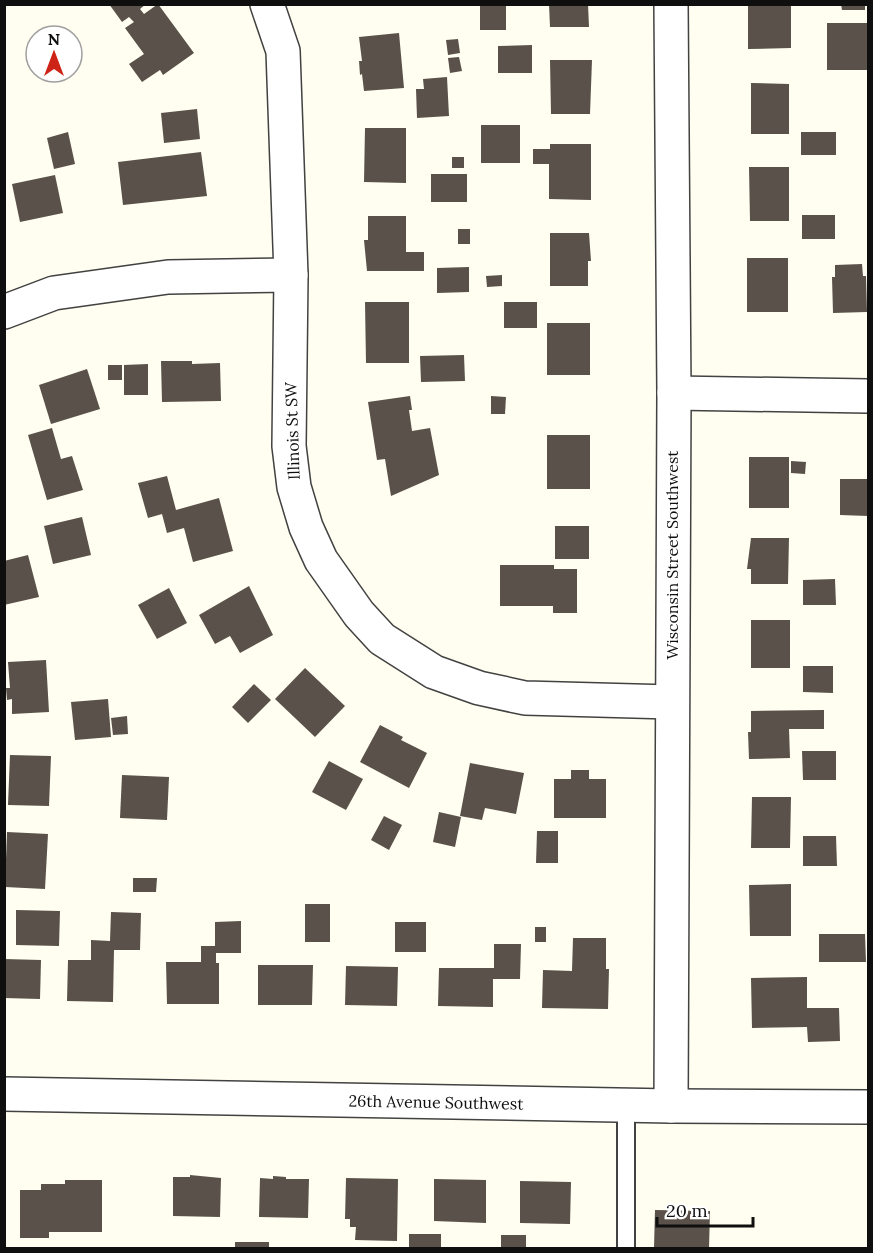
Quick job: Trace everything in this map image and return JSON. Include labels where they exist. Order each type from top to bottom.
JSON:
[{"type":"street","name":"Illinois St SW","points":[[267,4],[284,51],[291,274],[289,446],[294,487],[306,527],[321,560],[381,639],[434,672],[479,688],[525,698],[671,702]]},
{"type":"street","name":"Wisconsin Street Southwest","points":[[671,4],[674,393],[671,1106]]},
{"type":"street","points":[[4,312],[54,293],[168,277],[291,274]]},
{"type":"street","points":[[674,393],[868,396]]},
{"type":"street","name":"26th Avenue Southwest","points":[[4,1094],[671,1106],[868,1107]]},
{"type":"lane","points":[[626,1105],[626,1248]]},
{"type":"building","points":[[109,4],[146,4],[140,9],[144,14],[158,4],[194,53],[163,75],[160,70],[142,82],[129,64],[144,54],[125,28],[134,22],[129,17],[122,22]]},
{"type":"building","points":[[480,4],[506,4],[506,30],[480,30]]},
{"type":"building","points":[[549,4],[588,4],[589,27],[550,27]]},
{"type":"building","points":[[748,4],[791,4],[791,48],[748,49]]},
{"type":"building","points":[[841,4],[865,4],[865,10],[842,10]]},
{"type":"building","points":[[827,23],[868,23],[868,70],[827,70]]},
{"type":"building","points":[[399,33],[404,88],[364,91],[362,74],[360,75],[359,61],[362,61],[359,37]]},
{"type":"building","points":[[458,39],[460,53],[448,55],[446,40]]},
{"type":"building","points":[[532,45],[532,73],[498,73],[498,46]]},
{"type":"building","points":[[459,57],[462,71],[450,73],[448,58]]},
{"type":"building","points":[[550,60],[592,60],[590,114],[551,114]]},
{"type":"building","points":[[447,77],[449,116],[417,118],[416,89],[424,89],[423,79]]},
{"type":"building","points":[[751,83],[789,84],[789,134],[751,134]]},
{"type":"building","points":[[197,109],[200,139],[164,143],[161,113]]},
{"type":"building","points":[[481,125],[520,125],[520,163],[481,163]]},
{"type":"building","points":[[365,128],[406,128],[406,183],[364,182]]},
{"type":"building","points":[[68,132],[75,164],[54,169],[47,138]]},
{"type":"building","points":[[801,132],[836,132],[836,155],[801,155]]},
{"type":"building","points":[[550,144],[591,144],[591,200],[549,199],[549,164],[533,164],[533,149],[550,149]]},
{"type":"building","points":[[201,152],[207,196],[123,205],[118,162]]},
{"type":"building","points":[[452,157],[464,157],[464,168],[452,168]]},
{"type":"building","points":[[749,167],[789,167],[789,221],[750,221]]},
{"type":"building","points":[[431,174],[467,174],[467,202],[431,202]]},
{"type":"building","points":[[55,175],[63,213],[20,222],[12,184]]},
{"type":"building","points":[[802,215],[835,215],[835,239],[802,239]]},
{"type":"building","points":[[368,216],[406,216],[406,252],[424,252],[424,271],[367,271],[364,240],[368,240]]},
{"type":"building","points":[[458,229],[470,229],[470,244],[458,244]]},
{"type":"building","points":[[550,233],[589,233],[591,261],[588,261],[588,286],[550,286]]},
{"type":"building","points":[[747,258],[788,258],[788,312],[747,312]]},
{"type":"building","points":[[862,264],[863,276],[866,276],[867,312],[833,313],[832,277],[835,277],[835,265]]},
{"type":"building","points":[[469,267],[469,292],[437,293],[437,268]]},
{"type":"building","points":[[502,275],[502,286],[487,287],[486,276]]},
{"type":"building","points":[[365,302],[409,302],[409,363],[366,363]]},
{"type":"building","points":[[504,302],[537,302],[537,328],[504,328]]},
{"type":"building","points":[[547,323],[590,323],[590,375],[547,375]]},
{"type":"building","points":[[464,355],[465,381],[421,382],[420,356]]},
{"type":"building","points":[[161,361],[192,361],[192,364],[220,363],[221,401],[162,402]]},
{"type":"building","points":[[148,364],[148,395],[124,395],[124,365]]},
{"type":"building","points":[[108,365],[122,365],[122,380],[108,380]]},
{"type":"building","points":[[87,369],[100,409],[51,424],[39,385]]},
{"type":"building","points":[[410,396],[412,431],[430,428],[439,475],[391,496],[385,459],[377,460],[368,402]]},
{"type":"building","points":[[491,396],[506,397],[505,414],[491,414]]},
{"type":"building","points":[[52,428],[61,459],[72,456],[83,490],[47,500],[28,435]]},
{"type":"building","points":[[547,435],[590,435],[590,489],[547,489]]},
{"type":"building","points":[[749,457],[789,457],[789,508],[749,508]]},
{"type":"building","points":[[791,461],[806,462],[805,474],[791,473]]},
{"type":"building","points":[[167,476],[176,510],[219,498],[233,551],[193,562],[184,528],[167,533],[162,514],[148,518],[138,483]]},
{"type":"building","points":[[840,479],[868,479],[868,516],[840,515]]},
{"type":"building","points":[[82,517],[91,555],[53,564],[44,526]]},
{"type":"building","points":[[555,526],[589,526],[589,559],[555,559]]},
{"type":"building","points":[[751,538],[789,538],[788,584],[751,584],[751,569],[747,569]]},
{"type":"building","points":[[28,555],[39,597],[4,605],[4,561]]},
{"type":"building","points":[[500,565],[554,565],[554,569],[577,569],[577,613],[553,613],[553,606],[500,606]]},
{"type":"building","points":[[835,579],[836,605],[803,605],[803,580]]},
{"type":"building","points":[[249,586],[273,635],[240,653],[230,636],[215,644],[199,615]]},
{"type":"building","points":[[169,588],[187,623],[157,639],[138,605]]},
{"type":"building","points":[[751,620],[790,620],[790,668],[751,668]]},
{"type":"building","points":[[46,660],[49,712],[12,714],[12,699],[7,700],[6,688],[10,688],[8,662]]},
{"type":"building","points":[[803,666],[833,666],[833,693],[803,692]]},
{"type":"building","points":[[305,668],[345,706],[315,737],[275,699]]},
{"type":"building","points":[[254,684],[271,700],[248,723],[232,707]]},
{"type":"building","points":[[108,699],[111,737],[75,740],[71,702]]},
{"type":"building","points":[[824,710],[824,729],[789,729],[790,758],[749,759],[748,732],[751,732],[751,711]]},
{"type":"building","points":[[127,716],[128,734],[113,735],[111,718]]},
{"type":"building","points":[[380,725],[403,737],[401,740],[427,753],[409,788],[360,762]]},
{"type":"building","points":[[802,751],[836,751],[836,780],[803,780]]},
{"type":"building","points":[[10,755],[51,756],[49,806],[8,805]]},
{"type":"building","points":[[329,761],[363,779],[346,810],[312,792]]},
{"type":"building","points":[[470,763],[524,773],[516,814],[485,808],[482,820],[460,816]]},
{"type":"building","points":[[571,770],[589,770],[589,779],[606,779],[606,818],[554,818],[554,779],[571,779]]},
{"type":"building","points":[[122,775],[169,777],[167,820],[120,818]]},
{"type":"building","points":[[752,797],[791,797],[790,848],[751,848]]},
{"type":"building","points":[[439,812],[461,817],[455,847],[433,842]]},
{"type":"building","points":[[384,816],[402,825],[389,850],[371,840]]},
{"type":"building","points":[[537,831],[558,831],[558,863],[536,863]]},
{"type":"building","points":[[7,832],[48,834],[45,889],[5,887]]},
{"type":"building","points":[[803,836],[836,836],[837,866],[803,866]]},
{"type":"building","points":[[133,878],[157,878],[156,892],[133,892]]},
{"type":"building","points":[[791,884],[791,936],[750,936],[749,885]]},
{"type":"building","points":[[305,904],[330,904],[330,942],[305,942]]},
{"type":"building","points":[[16,910],[60,911],[59,946],[16,945]]},
{"type":"building","points":[[111,912],[141,913],[140,950],[114,950],[113,1002],[67,1001],[68,960],[91,960],[91,940],[110,941]]},
{"type":"building","points":[[241,921],[241,953],[216,953],[216,963],[219,963],[219,1004],[167,1004],[166,962],[201,962],[201,946],[215,946],[215,922]]},
{"type":"building","points":[[395,922],[426,922],[426,952],[395,952]]},
{"type":"building","points":[[535,927],[546,927],[546,942],[535,942]]},
{"type":"building","points":[[819,934],[865,934],[866,962],[819,962]]},
{"type":"building","points":[[573,938],[606,938],[606,969],[609,969],[608,1009],[542,1008],[543,970],[572,971]]},
{"type":"building","points":[[494,944],[521,944],[520,979],[493,979],[493,1007],[438,1006],[439,968],[494,968]]},
{"type":"building","points":[[4,959],[41,960],[40,999],[4,998]]},
{"type":"building","points":[[258,965],[313,965],[312,1005],[258,1005]]},
{"type":"building","points":[[346,966],[398,967],[397,1006],[345,1005]]},
{"type":"building","points":[[807,977],[807,1008],[839,1008],[840,1041],[808,1042],[807,1027],[752,1028],[751,978]]},
{"type":"building","points":[[190,1175],[221,1178],[220,1217],[173,1216],[173,1177],[190,1177]]},
{"type":"building","points":[[273,1176],[286,1177],[286,1179],[309,1179],[308,1218],[259,1217],[260,1178],[273,1179]]},
{"type":"building","points":[[346,1178],[398,1179],[397,1241],[355,1240],[356,1227],[350,1227],[350,1219],[345,1219]]},
{"type":"building","points":[[434,1179],[486,1180],[486,1223],[434,1221]]},
{"type":"building","points":[[65,1180],[102,1180],[102,1232],[49,1232],[49,1238],[20,1238],[20,1190],[41,1190],[41,1184],[65,1184]]},
{"type":"building","points":[[520,1181],[571,1182],[570,1224],[520,1223]]},
{"type":"building","points":[[655,1210],[710,1211],[709,1248],[654,1248]]},
{"type":"building","points":[[409,1234],[441,1234],[441,1248],[409,1248]]},
{"type":"building","points":[[501,1235],[526,1235],[526,1248],[501,1248]]},
{"type":"building","points":[[235,1242],[269,1242],[269,1248],[235,1248]]}]
